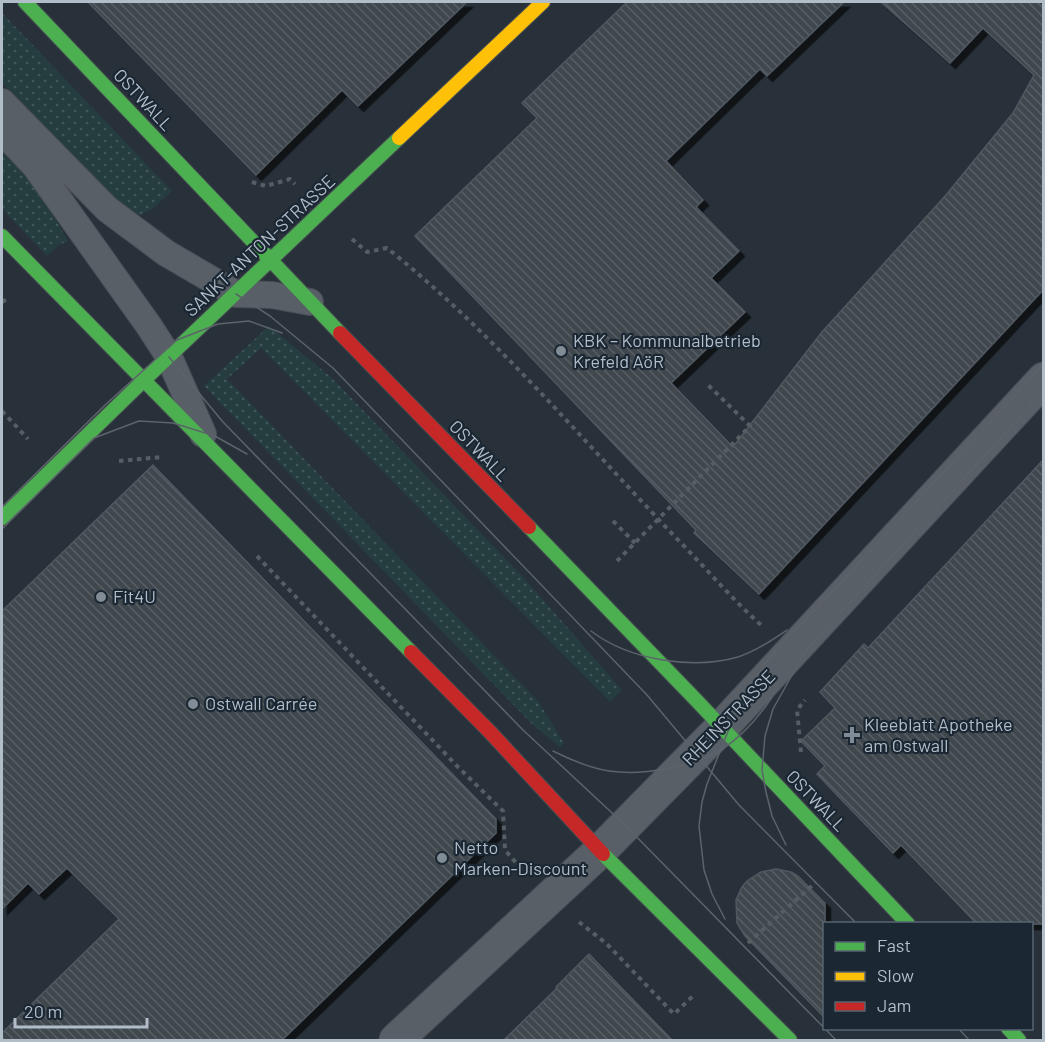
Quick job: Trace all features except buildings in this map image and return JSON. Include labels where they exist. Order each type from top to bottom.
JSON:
[{"type":"street","name":"OSTWALL","points":[[25,2],[310,302],[722,727],[906,922]]},
{"type":"street","name":"SANKT-ANTON-STRASSE","points":[[2,518],[143,381],[543,2]]},
{"type":"street","points":[[2,236],[490,732],[600,851],[720,972],[781,1038]]},
{"type":"street","name":"RHEINSTRASSE","points":[[396,1041],[600,851],[722,727],[1044,379]]},
{"type":"lane","points":[[2,102],[107,209],[166,253],[236,294],[272,295],[310,302]]},
{"type":"lane","points":[[2,131],[35,166],[69,211],[169,357],[209,448]]},
{"type":"path","points":[[249,181],[266,186],[290,179],[367,252],[387,248],[415,271],[528,378],[658,520],[754,619],[821,681],[797,710],[802,762]]},
{"type":"path","points":[[2,302],[44,278]]},
{"type":"path","points":[[589,590],[750,426],[706,383]]},
{"type":"path","points":[[54,466],[162,457],[170,465]]},
{"type":"path","points":[[613,521],[635,543]]},
{"type":"path","points":[[252,552],[503,811],[505,850],[549,898],[607,944],[674,1014],[842,855]]},
{"type":"green space","points":[[2,13],[172,191],[152,209],[136,217],[97,183],[2,83]]},
{"type":"green space","points":[[2,146],[36,186],[68,241],[59,245],[47,256],[2,209]]},
{"type":"green space","points":[[269,326],[332,378],[524,578],[622,690],[610,702],[261,348],[227,379],[538,701],[564,743],[560,747],[532,724],[204,386]]},
{"type":"tram line","points":[[236,294],[270,316],[333,368],[647,695],[739,805],[855,922]]},
{"type":"tram line","points":[[2,507],[106,404],[177,340],[218,324],[249,321],[282,333]]},
{"type":"tram line","points":[[169,357],[223,422],[523,730],[625,825],[823,1027]]},
{"type":"tram line","points":[[725,919],[712,894],[704,870],[699,826],[707,784],[739,704],[762,668],[782,643],[1044,364]]},
{"type":"tram line","points":[[786,845],[772,816],[766,792],[762,770],[765,736],[773,709],[806,650],[1044,391]]},
{"type":"tram line","points":[[2,529],[94,438],[139,421],[173,423],[213,435],[247,454]]},
{"type":"tram line","points":[[591,631],[606,641],[642,655],[662,660],[701,662],[720,661],[745,655],[787,630]]},
{"type":"tram line","points":[[553,751],[580,763],[609,771],[636,772],[667,769],[696,761],[721,750],[749,726],[772,697]]},
{"type":"tram line","points":[[826,1030],[836,1040]]},
{"type":"tram line","points":[[960,1030],[969,1040]]},
{"type":"traffic: fast","points":[[25,2],[340,333]]},
{"type":"traffic: fast","points":[[2,518],[399,138]]},
{"type":"traffic: fast","points":[[2,236],[411,652]]},
{"type":"traffic: fast","points":[[529,527],[906,922]]},
{"type":"traffic: fast","points":[[603,854],[790,1040]]},
{"type":"traffic: fast","points":[[1010,1030],[1019,1040]]},
{"type":"traffic: slow","points":[[399,138],[543,2]]},
{"type":"traffic: jam","points":[[340,333],[529,527]]},
{"type":"traffic: jam","points":[[411,652],[490,732],[603,854]]},
{"type":"place","name":"KBK – Kommunalbetrieb Krefeld AöR","points":[[561,351]]},
{"type":"place","name":"Fit4U","points":[[101,597]]},
{"type":"place","name":"Ostwall Carrée","points":[[193,704]]},
{"type":"place","name":"Kleeblatt Apotheke am Ostwall","points":[[852,735]]},
{"type":"place","name":"Netto Marken-Discount","points":[[442,858]]}]
